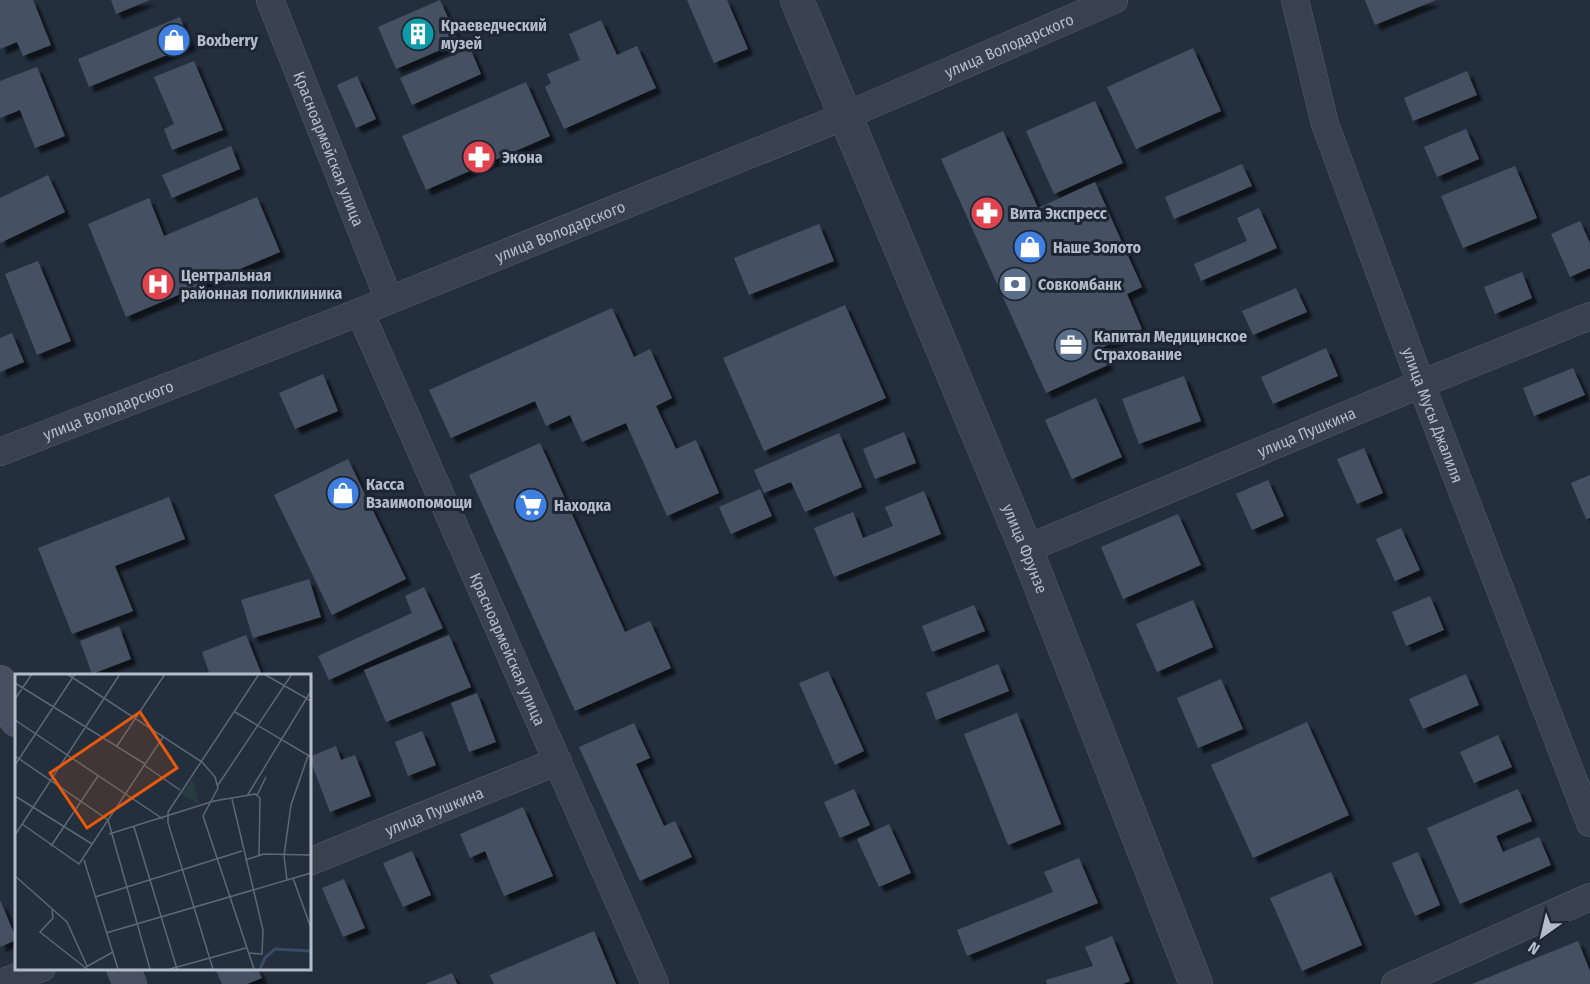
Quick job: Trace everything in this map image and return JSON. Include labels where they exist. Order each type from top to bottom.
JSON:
[{"type":"main road","points":[[0,682],[15,718]]},
{"type":"main road","points":[[123,969],[130,984]]},
{"type":"street","name":"Красноармейская улица","points":[[270,0],[389,300]]},
{"type":"street","name":"улица Фрунзе","points":[[797,0],[1026,549],[1196,984]]},
{"type":"street","name":"улица Володарского","points":[[0,452],[360,312],[845,116],[1114,0]]},
{"type":"street","name":"улица Мусы Джалиля","points":[[1295,0],[1325,124],[1421,384],[1590,823]]},
{"type":"street","name":"Красноармейская улица","points":[[360,312],[655,984]]},
{"type":"street","name":"улица Пушкина","points":[[1026,549],[1590,316]]},
{"type":"street","name":"улица Пушкина","points":[[310,862],[558,761]]},
{"type":"street","points":[[1395,984],[1590,897]]},
{"type":"street","points":[[0,983],[39,969]]},
{"type":"building","points":[[0,0],[33,0],[51,45],[23,56],[17,42],[0,49]]},
{"type":"building","points":[[111,0],[150,0],[116,14]]},
{"type":"building","name":"Краеведческий музей","points":[[440,0],[459,42],[396,69],[378,27]]},
{"type":"building","points":[[687,0],[727,0],[748,49],[714,63]]},
{"type":"building","points":[[1365,0],[1436,0],[1375,25]]},
{"type":"building","points":[[180,17],[191,45],[89,87],[78,59]]},
{"type":"building","points":[[601,20],[617,55],[637,46],[656,88],[564,129],[545,87],[551,83],[547,74],[580,60],[569,34]]},
{"type":"building","points":[[470,48],[481,74],[412,105],[400,78]]},
{"type":"building","points":[[1193,48],[1221,111],[1136,149],[1107,87]]},
{"type":"building","points":[[194,61],[223,130],[172,150],[164,129],[174,124],[154,77]]},
{"type":"building","points":[[37,67],[65,136],[35,148],[20,110],[0,118],[0,81]]},
{"type":"building","points":[[1467,71],[1477,95],[1413,121],[1404,98]]},
{"type":"building","points":[[357,76],[376,119],[356,128],[337,85]]},
{"type":"building","points":[[526,82],[550,136],[426,190],[402,136]]},
{"type":"building","points":[[1095,101],[1123,163],[1054,194],[1026,131]]},
{"type":"building","points":[[1466,129],[1479,159],[1437,177],[1424,147]]},
{"type":"building","points":[[1003,131],[1038,208],[1095,182],[1142,287],[1127,294],[1142,329],[1101,348],[1108,365],[1046,393],[941,159]]},
{"type":"building","points":[[231,146],[240,169],[172,198],[162,175]]},
{"type":"building","points":[[1242,164],[1252,186],[1174,219],[1165,197]]},
{"type":"building","points":[[1515,166],[1537,218],[1463,248],[1441,196]]},
{"type":"building","points":[[48,175],[65,212],[0,243],[0,198]]},
{"type":"building","name":"Центральная районная поликлиника","points":[[257,197],[280,252],[126,317],[88,224],[149,198],[164,236]]},
{"type":"building","points":[[1259,208],[1277,248],[1201,281],[1194,264],[1247,241],[1237,218]]},
{"type":"building","points":[[1580,221],[1590,243],[1590,268],[1570,277],[1551,234]]},
{"type":"building","points":[[819,224],[834,261],[749,295],[734,258]]},
{"type":"building","points":[[38,261],[71,341],[37,355],[5,274]]},
{"type":"building","points":[[1522,272],[1532,298],[1495,314],[1484,287]]},
{"type":"building","points":[[1296,288],[1307,312],[1253,335],[1242,311]]},
{"type":"building","points":[[845,305],[886,398],[764,451],[723,358]]},
{"type":"building","points":[[612,308],[634,357],[650,349],[672,398],[656,406],[676,449],[696,440],[719,493],[667,516],[626,423],[582,442],[570,415],[546,426],[535,401],[451,438],[429,390]]},
{"type":"building","points":[[12,333],[24,362],[0,372],[0,338]]},
{"type":"building","points":[[1326,348],[1338,376],[1273,404],[1261,377]]},
{"type":"building","points":[[1573,368],[1585,395],[1534,416],[1523,388]]},
{"type":"building","points":[[323,374],[338,411],[295,429],[279,393]]},
{"type":"building","points":[[1184,376],[1201,421],[1139,444],[1122,399]]},
{"type":"building","points":[[1096,398],[1122,457],[1072,479],[1045,420]]},
{"type":"building","points":[[904,432],[916,463],[875,479],[863,449]]},
{"type":"building","points":[[839,433],[862,487],[805,512],[791,482],[764,493],[754,470]]},
{"type":"building","points":[[540,443],[625,632],[650,621],[671,668],[575,711],[469,475]]},
{"type":"building","points":[[1364,448],[1383,493],[1357,504],[1337,459]]},
{"type":"building","points":[[348,459],[406,579],[332,615],[274,495]]},
{"type":"building","points":[[1590,475],[1590,518],[1586,519],[1571,483]]},
{"type":"building","points":[[1268,480],[1284,516],[1252,530],[1236,494]]},
{"type":"building","points":[[760,489],[772,516],[731,534],[719,507]]},
{"type":"building","points":[[924,491],[941,534],[834,577],[814,528],[853,512],[863,538],[893,526],[885,507]]},
{"type":"building","points":[[169,497],[185,539],[115,566],[133,611],[72,634],[38,548]]},
{"type":"building","points":[[1178,514],[1201,565],[1123,599],[1101,547]]},
{"type":"building","points":[[1401,528],[1420,570],[1395,581],[1376,539]]},
{"type":"building","points":[[309,579],[321,617],[253,638],[241,600]]},
{"type":"building","points":[[424,587],[443,628],[329,680],[318,656],[412,613],[405,596]]},
{"type":"building","points":[[1430,596],[1444,630],[1406,646],[1392,612]]},
{"type":"building","points":[[1193,600],[1213,647],[1157,672],[1136,624]]},
{"type":"building","points":[[974,605],[985,631],[932,652],[922,626]]},
{"type":"building","points":[[119,626],[131,659],[92,674],[80,641]]},
{"type":"building","points":[[246,635],[262,674],[210,674],[202,652]]},
{"type":"building","points":[[449,635],[471,687],[386,722],[364,670]]},
{"type":"building","points":[[998,664],[1009,691],[936,720],[926,693]]},
{"type":"building","points":[[828,671],[864,751],[835,765],[799,683]]},
{"type":"building","points":[[1466,674],[1479,705],[1423,729],[1409,699]]},
{"type":"building","points":[[1221,679],[1243,729],[1198,748],[1177,698]]},
{"type":"building","points":[[477,693],[496,742],[469,752],[451,703]]},
{"type":"building","points":[[1017,713],[1061,824],[1008,845],[964,734]]},
{"type":"building","points":[[1307,722],[1349,815],[1253,858],[1211,765]]},
{"type":"building","points":[[634,723],[650,758],[636,764],[664,826],[675,821],[692,857],[640,881],[579,747]]},
{"type":"building","points":[[422,731],[436,765],[408,776],[395,742]]},
{"type":"building","points":[[1498,735],[1512,767],[1474,783],[1460,752]]},
{"type":"building","points":[[336,746],[341,760],[355,755],[371,796],[330,812],[310,757]]},
{"type":"building","points":[[854,789],[870,825],[840,838],[824,802]]},
{"type":"building","points":[[1518,789],[1532,821],[1496,836],[1503,852],[1539,837],[1551,865],[1460,904],[1427,828]]},
{"type":"building","points":[[523,807],[553,876],[504,896],[485,851],[470,858],[460,834]]},
{"type":"building","points":[[889,824],[911,873],[879,887],[857,839]]},
{"type":"building","points":[[412,851],[431,895],[403,907],[383,863]]},
{"type":"building","points":[[1418,852],[1440,905],[1415,916],[1392,863]]},
{"type":"building","points":[[1079,858],[1098,903],[967,956],[957,930],[1053,892],[1044,872]]},
{"type":"building","points":[[1331,872],[1362,945],[1302,971],[1270,898]]},
{"type":"building","points":[[344,879],[365,928],[343,937],[322,888]]},
{"type":"building","points":[[0,900],[15,940],[0,947]]},
{"type":"building","points":[[594,931],[616,984],[494,984],[490,975]]},
{"type":"building","points":[[1112,936],[1130,981],[1123,984],[1047,984],[1046,980],[1093,966],[1085,947]]},
{"type":"building","points":[[1578,941],[1590,971],[1590,984],[1472,984]]},
{"type":"building","points":[[215,969],[258,969],[262,978],[247,984],[222,984]]},
{"type":"building","points":[[452,973],[457,984],[425,984]]},
{"type":"place","name":"Краеведческий музей","points":[[418,34]]},
{"type":"place","name":"Boxberry","points":[[174,40]]},
{"type":"place","name":"Экона","points":[[479,157]]},
{"type":"place","name":"Вита Экспресс","points":[[987,213]]},
{"type":"place","name":"Наше Золото","points":[[1030,247]]},
{"type":"place","name":"Центральная районная поликлиника","points":[[158,284]]},
{"type":"place","name":"Совкомбанк","points":[[1015,284]]},
{"type":"place","name":"Капитал Медицинское Страхование","points":[[1071,345]]},
{"type":"place","name":"Касса Взаимопомощи","points":[[343,493]]},
{"type":"place","name":"Находка","points":[[531,505]]}]
